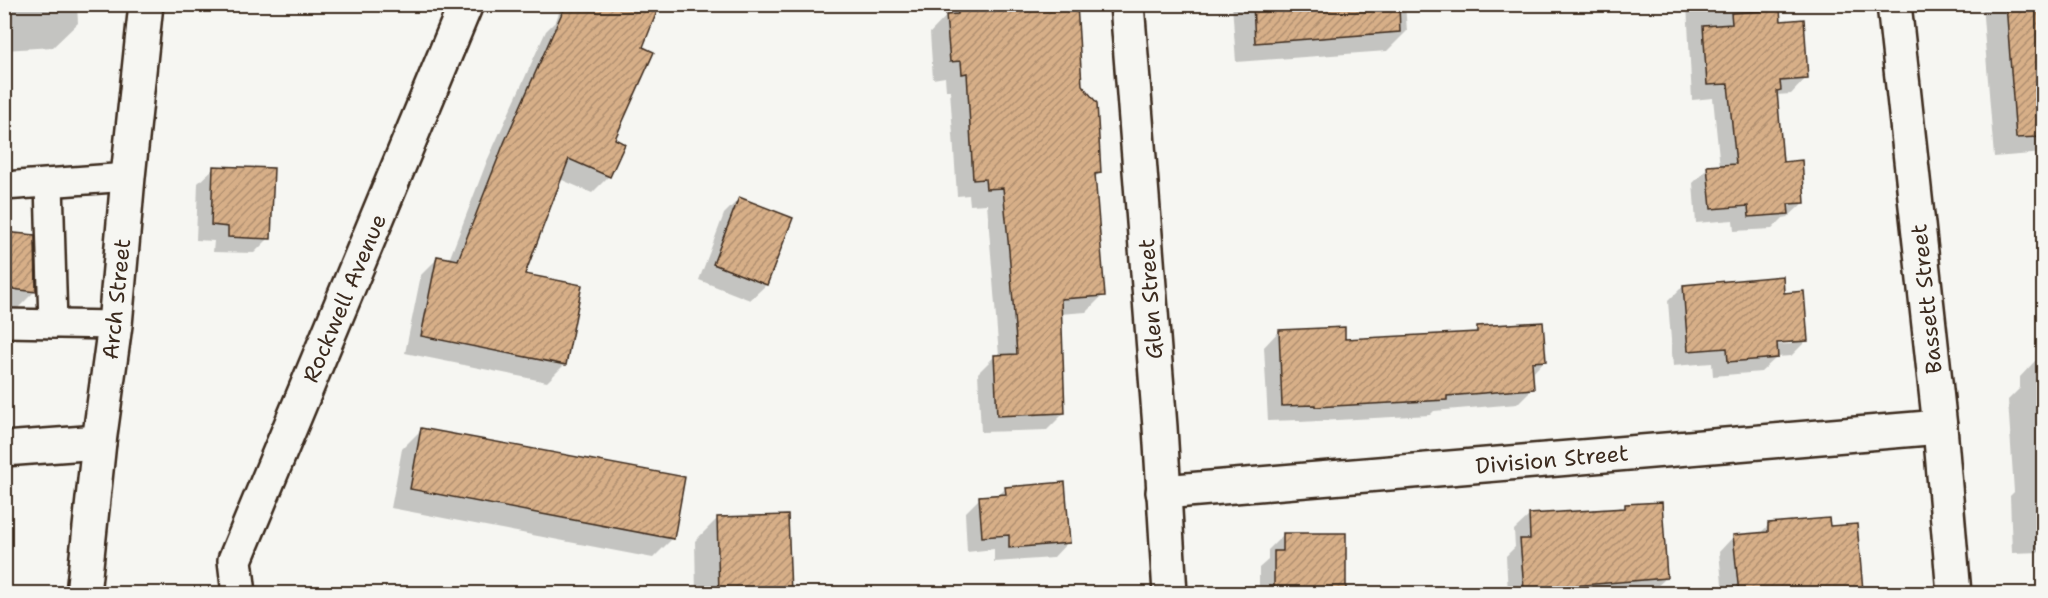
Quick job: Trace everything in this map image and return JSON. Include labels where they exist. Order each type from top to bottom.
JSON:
[{"type":"street","name":"Arch Street","points":[[83,594],[99,442],[115,325],[146,4]]},
{"type":"street","name":"Rockwell Avenue","points":[[239,594],[235,560],[466,4]]},
{"type":"street","name":"Glen Street","points":[[1127,4],[1170,594]]},
{"type":"street","name":"Bassett Street","points":[[1894,4],[1940,427],[1954,594]]},
{"type":"street","name":"Division Street","points":[[1163,492],[1940,427]]},
{"type":"street","points":[[4,449],[99,442]]},
{"type":"lane","points":[[4,186],[128,177]]},
{"type":"lane","points":[[49,183],[53,324]]},
{"type":"lane","points":[[4,323],[115,325]]},
{"type":"building","points":[[566,4],[660,4],[643,47],[654,52],[615,139],[625,144],[610,177],[569,159],[525,274],[582,285],[566,365],[421,336],[437,256],[458,260],[504,143]]},
{"type":"building","points":[[957,4],[1077,4],[1082,85],[1097,103],[1101,173],[1095,174],[1105,296],[1061,299],[1065,413],[997,416],[994,355],[1017,354],[1003,188],[986,189],[985,179],[973,180],[967,73],[962,74],[961,61],[950,62],[946,15],[958,14]]},
{"type":"building","points":[[1253,4],[1399,4],[1400,32],[1255,43]]},
{"type":"building","points":[[2006,4],[2043,4],[2043,137],[2016,138]]},
{"type":"building","points":[[1780,10],[1781,21],[1804,19],[1808,79],[1780,81],[1781,90],[1777,91],[1783,162],[1802,160],[1805,203],[1788,204],[1789,214],[1749,217],[1748,206],[1711,209],[1707,166],[1736,164],[1728,84],[1707,85],[1703,26],[1732,24],[1731,13]]},
{"type":"building","points":[[213,166],[274,168],[271,239],[228,237],[228,227],[211,225]]},
{"type":"building","points":[[739,197],[793,218],[767,285],[713,264]]},
{"type":"building","points":[[4,232],[35,235],[36,292],[4,288]]},
{"type":"building","points":[[1783,276],[1784,293],[1804,291],[1808,341],[1777,343],[1778,358],[1728,362],[1727,348],[1688,351],[1683,285]]},
{"type":"building","points":[[1543,322],[1546,361],[1532,362],[1534,389],[1447,396],[1447,400],[1315,407],[1315,405],[1282,406],[1279,330],[1345,327],[1345,339],[1477,332],[1477,326]]},
{"type":"building","points":[[421,428],[685,477],[674,539],[410,489]]},
{"type":"building","points":[[1065,482],[1070,543],[1009,548],[1009,535],[982,537],[979,496],[1006,494],[1005,487]]},
{"type":"building","points":[[1662,502],[1667,578],[1524,590],[1520,539],[1530,539],[1529,514],[1625,508],[1625,504]]},
{"type":"building","points":[[788,515],[791,594],[719,594],[717,517]]},
{"type":"building","points":[[1829,518],[1830,526],[1857,524],[1863,590],[1819,594],[1739,594],[1733,535],[1768,532],[1768,523]]},
{"type":"building","points":[[1283,533],[1346,533],[1346,594],[1274,594],[1274,551],[1283,551]]}]
